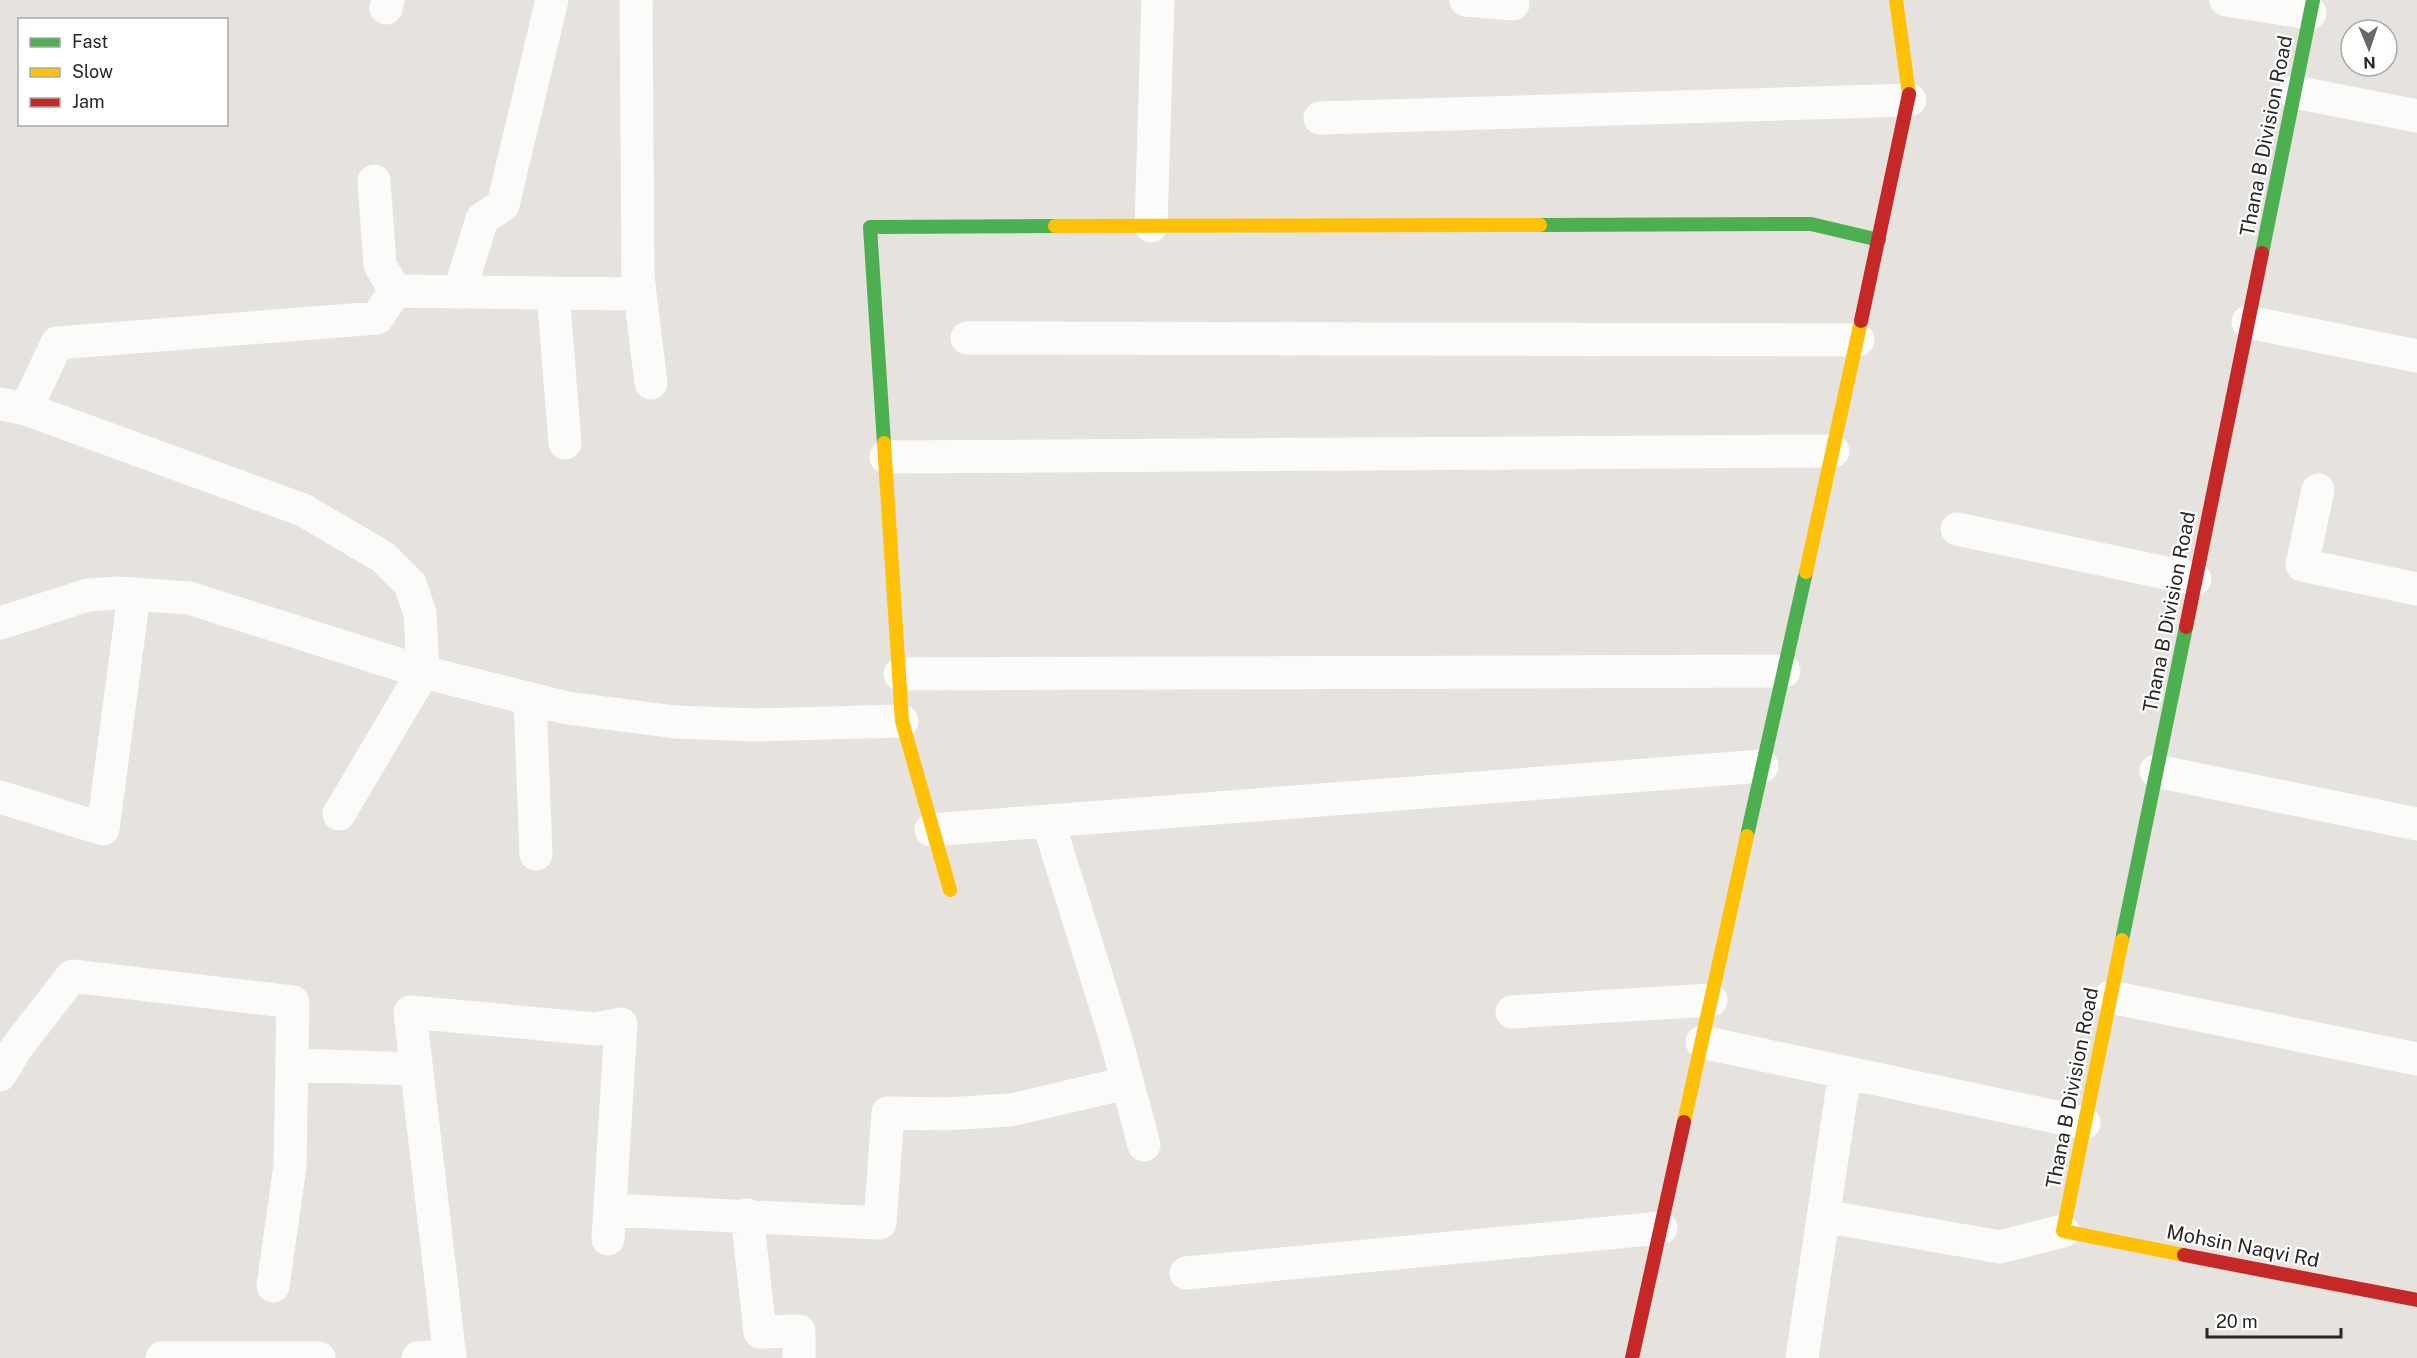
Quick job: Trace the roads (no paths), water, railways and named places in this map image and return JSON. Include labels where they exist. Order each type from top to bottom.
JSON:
[{"type":"street","points":[[459,293],[482,219],[503,205],[552,0]]},
{"type":"street","points":[[636,0],[638,277],[651,383]]},
{"type":"street","points":[[1151,226],[1158,0]]},
{"type":"street","points":[[1466,0],[1513,4]]},
{"type":"street","points":[[1632,1358],[1910,100],[1896,0]]},
{"type":"street","points":[[2226,0],[2312,6]]},
{"type":"street","name":"Thana B Division Road","points":[[2062,1231],[2312,6]]},
{"type":"street","points":[[2295,92],[2417,116]]},
{"type":"street","points":[[1320,118],[1910,100]]},
{"type":"street","points":[[374,181],[380,265],[395,291]]},
{"type":"street","points":[[950,890],[931,830],[903,721],[870,227],[1811,224],[1879,240]]},
{"type":"street","points":[[395,291],[640,294]]},
{"type":"street","points":[[339,814],[423,672],[420,613],[410,584],[383,557],[303,510],[13,406],[57,343],[377,318],[395,291]]},
{"type":"street","points":[[553,293],[565,443]]},
{"type":"street","points":[[2248,322],[2417,356]]},
{"type":"street","points":[[967,338],[1858,340]]},
{"type":"street","points":[[886,457],[1833,451]]},
{"type":"street","points":[[2318,490],[2302,565],[2417,589]]},
{"type":"street","points":[[1957,529],[2195,579]]},
{"type":"street","points":[[0,623],[88,595],[189,598],[423,672],[567,708],[675,722],[757,725],[903,721]]},
{"type":"street","points":[[0,797],[103,829],[134,595]]},
{"type":"street","points":[[900,674],[1784,671]]},
{"type":"street","points":[[530,699],[536,854]]},
{"type":"street","points":[[931,830],[1762,766]]},
{"type":"street","points":[[2156,771],[2417,824]]},
{"type":"street","points":[[1048,821],[1115,1036],[1144,1145]]},
{"type":"street","points":[[0,1076],[17,1047],[72,976],[293,1002],[290,1166],[273,1286]]},
{"type":"street","points":[[2110,997],[2417,1059]]},
{"type":"street","points":[[1512,1012],[1711,1000]]},
{"type":"street","points":[[418,1358],[450,1357],[411,1012],[594,1029],[621,1024],[609,1225],[747,1215],[880,1223],[888,1113],[944,1114],[1011,1110],[1126,1083]]},
{"type":"street","points":[[1702,1042],[2084,1123]]},
{"type":"street","points":[[292,1065],[417,1069]]},
{"type":"street","points":[[1802,1358],[1845,1072]]},
{"type":"street","points":[[747,1215],[760,1332],[799,1331],[799,1358]]},
{"type":"street","points":[[1823,1216],[2000,1247],[2062,1231]]},
{"type":"street","points":[[1186,1273],[1661,1228]]},
{"type":"street","name":"Mohsin Naqvi Rd","points":[[2062,1231],[2417,1300]]},
{"type":"street","points":[[162,1358],[319,1358]]}]
